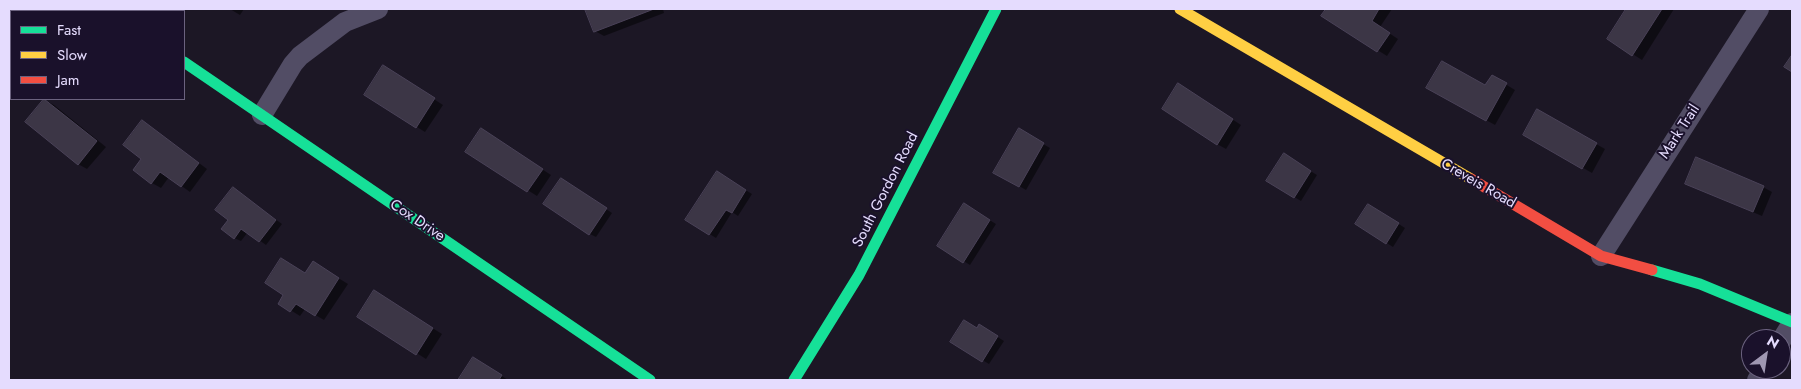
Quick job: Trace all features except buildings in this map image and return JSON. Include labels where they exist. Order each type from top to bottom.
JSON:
[{"type":"street","points":[[262,115],[293,64],[300,56],[345,22],[378,9]]},
{"type":"street","name":"South Gordon Road","points":[[794,380],[859,275],[996,9]]},
{"type":"street","name":"Creveis Road","points":[[1180,9],[1601,256],[1700,284],[1792,323]]},
{"type":"street","name":"Mark Trail","points":[[1601,256],[1759,9]]},
{"type":"street","name":"Cox Drive","points":[[185,63],[650,380]]},
{"type":"traffic: fast","points":[[794,380],[859,275],[996,9]]},
{"type":"traffic: fast","points":[[185,63],[650,380]]},
{"type":"traffic: fast","points":[[1652,270],[1700,284],[1792,322]]},
{"type":"traffic: slow","points":[[1180,9],[1471,179]]},
{"type":"traffic: jam","points":[[1471,179],[1601,256],[1652,270]]}]
